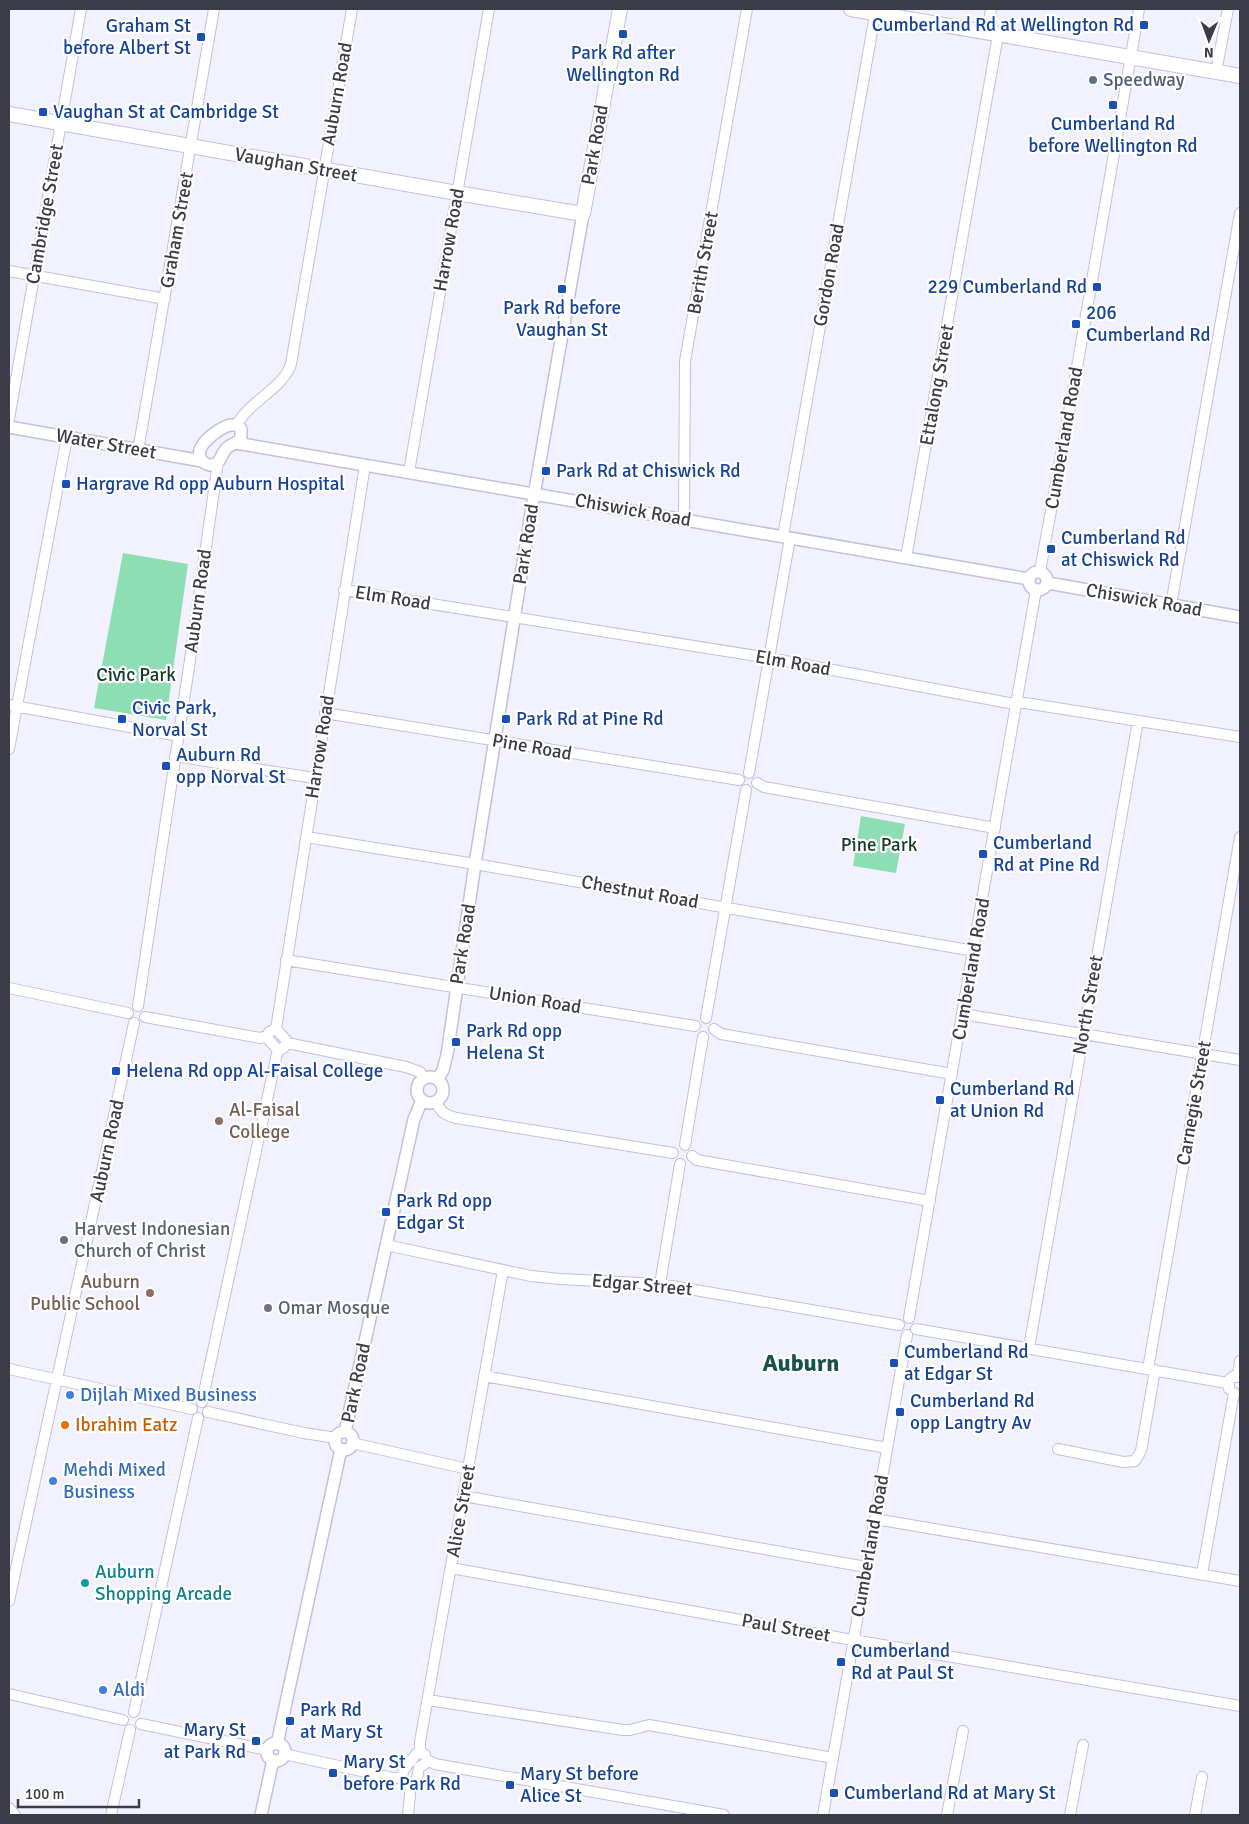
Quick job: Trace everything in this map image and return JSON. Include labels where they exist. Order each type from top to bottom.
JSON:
[{"type":"main road","name":"Park Road","points":[[583,214],[620,9]]},
{"type":"main road","points":[[851,9],[875,11],[993,34],[1240,76]]},
{"type":"main road","name":"Vaughan Street","points":[[9,114],[457,194],[583,214]]},
{"type":"street","name":"Cambridge Street","points":[[9,418],[81,9]]},
{"type":"street","name":"Graham Street","points":[[138,451],[214,9]]},
{"type":"street","name":"Auburn Road","points":[[237,425],[245,412],[279,381],[290,368],[352,9]]},
{"type":"street","name":"Harrow Road","points":[[410,472],[489,9]]},
{"type":"street","name":"Berith Street","points":[[684,520],[686,361],[747,9]]},
{"type":"street","name":"Ettalong Street","points":[[906,558],[993,34],[991,9]]},
{"type":"street","name":"Cumberland Road","points":[[1040,571],[1139,9]]},
{"type":"street","points":[[1216,72],[1228,9]]},
{"type":"street","name":"Gordon Road","points":[[749,773],[875,11]]},
{"type":"street","points":[[1171,605],[1240,213]]},
{"type":"street","name":"Park Road","points":[[438,1079],[443,1070],[447,1055],[475,864],[534,493],[583,214]]},
{"type":"street","points":[[9,271],[165,299]]},
{"type":"street","points":[[202,461],[200,455],[204,443],[223,428],[237,425],[241,429],[242,435],[239,441],[225,450],[218,462]]},
{"type":"street","name":"Water Street","points":[[9,426],[138,451],[202,461],[208,464],[218,462]]},
{"type":"street","points":[[9,749],[13,706],[67,437]]},
{"type":"street","name":"Chiswick Road","points":[[236,443],[1029,579]]},
{"type":"street","name":"Auburn Road","points":[[138,1006],[218,462]]},
{"type":"street","name":"Harrow Road","points":[[276,1029],[364,464]]},
{"type":"street","points":[[1040,571],[1045,574],[1048,583],[1045,588],[1036,590],[1032,587],[1029,579],[1032,574],[1040,571]]},
{"type":"street","name":"Chiswick Road","points":[[1048,583],[1240,617]]},
{"type":"street","name":"Elm Road","points":[[344,590],[769,658],[1009,703],[1138,721],[1240,738]]},
{"type":"street","name":"Cumberland Road","points":[[909,1318],[1036,590]]},
{"type":"street","points":[[13,706],[179,736]]},
{"type":"street","name":"Pine Road","points":[[325,713],[739,780]]},
{"type":"street","name":"North Street","points":[[1029,1348],[1138,721]]},
{"type":"street","points":[[175,756],[314,778]]},
{"type":"street","points":[[749,773],[755,776],[756,783],[753,789],[746,790],[740,786],[739,780],[742,775],[749,773]]},
{"type":"street","points":[[756,783],[764,787],[996,828]]},
{"type":"street","points":[[706,1018],[746,790]]},
{"type":"street","name":"Chestnut Road","points":[[306,837],[726,906],[974,951]]},
{"type":"street","name":"Carnegie Street","points":[[1058,1449],[1124,1462],[1135,1462],[1141,1451],[1152,1369],[1240,837]]},
{"type":"street","name":"Union Road","points":[[286,960],[695,1026]]},
{"type":"street","points":[[9,988],[128,1013]]},
{"type":"street","points":[[138,1006],[143,1009],[145,1016],[142,1022],[134,1024],[128,1018],[128,1013],[132,1007],[138,1006]]},
{"type":"street","points":[[963,1014],[1240,1060]]},
{"type":"street","points":[[145,1016],[260,1038],[267,1036],[270,1030],[276,1029],[280,1032],[282,1046],[202,1402]]},
{"type":"street","points":[[714,1029],[709,1036],[703,1037],[698,1034],[695,1026],[698,1021],[706,1018],[712,1021],[714,1029],[721,1034],[952,1074]]},
{"type":"street","name":"Auburn Road","points":[[9,1601],[134,1024]]},
{"type":"street","points":[[267,1036],[268,1040],[282,1046],[406,1067],[420,1072],[424,1079]]},
{"type":"street","points":[[685,1145],[703,1037]]},
{"type":"street","points":[[430,1077],[438,1079],[443,1086],[440,1098],[436,1101],[429,1103],[422,1100],[418,1090],[420,1083],[424,1079],[430,1077]]},
{"type":"street","name":"Park Road","points":[[340,1435],[414,1119],[422,1100]]},
{"type":"street","points":[[436,1101],[442,1113],[456,1118],[673,1153]]},
{"type":"street","points":[[692,1156],[689,1162],[680,1164],[675,1161],[673,1153],[676,1147],[685,1145],[690,1148],[692,1156],[697,1160],[930,1201]]},
{"type":"street","points":[[660,1284],[680,1164]]},
{"type":"street","name":"Edgar Street","points":[[386,1245],[531,1276],[660,1284],[899,1325]]},
{"type":"street","name":"Alice Street","points":[[423,1756],[420,1742],[504,1270]]},
{"type":"street","points":[[909,1318],[916,1323],[916,1329],[912,1334],[907,1335],[901,1332],[899,1325],[902,1320],[909,1318]]},
{"type":"street","points":[[916,1329],[1227,1383]]},
{"type":"street","name":"Cumberland Road","points":[[823,1815],[907,1335]]},
{"type":"street","points":[[1227,1383],[1231,1377],[1239,1376],[1240,1361]]},
{"type":"street","points":[[9,1369],[192,1409]]},
{"type":"street","points":[[484,1376],[887,1448]]},
{"type":"street","points":[[1202,1574],[1237,1392],[1229,1389],[1227,1383]]},
{"type":"street","points":[[202,1402],[208,1407],[208,1412],[203,1418],[198,1418],[194,1416],[192,1409],[194,1404],[202,1402]]},
{"type":"street","points":[[208,1412],[304,1433],[340,1435],[352,1438],[352,1443]]},
{"type":"street","points":[[134,1712],[198,1418]]},
{"type":"street","points":[[340,1435],[335,1444],[342,1449],[349,1447],[352,1443]]},
{"type":"street","points":[[352,1443],[468,1469]]},
{"type":"street","name":"Park Road","points":[[277,1744],[342,1449]]},
{"type":"street","points":[[464,1496],[866,1567]]},
{"type":"street","points":[[875,1519],[1240,1581]]},
{"type":"street","name":"Paul Street","points":[[451,1568],[1240,1706]]},
{"type":"street","points":[[9,1694],[123,1720]]},
{"type":"street","points":[[428,1700],[623,1730],[649,1725],[833,1758]]},
{"type":"street","points":[[134,1712],[140,1716],[141,1724],[137,1729],[130,1730],[125,1726],[123,1720],[127,1714],[134,1712]]},
{"type":"street","points":[[141,1724],[270,1755],[278,1760],[284,1754]]},
{"type":"street","points":[[111,1815],[130,1730]]},
{"type":"street","points":[[948,1815],[963,1731]]},
{"type":"street","points":[[261,1815],[271,1745],[277,1744],[284,1749],[284,1754]]},
{"type":"street","points":[[1070,1815],[1084,1745]]},
{"type":"street","points":[[284,1754],[393,1778],[402,1778],[406,1782],[412,1783]]},
{"type":"street","points":[[402,1778],[403,1771],[412,1762],[416,1754],[423,1756],[434,1764],[686,1812],[724,1815]]},
{"type":"street","points":[[408,1815],[412,1783],[417,1779],[419,1767],[425,1764],[423,1756]]},
{"type":"street","points":[[1195,1815],[1202,1776]]},
{"type":"street","points":[[9,1808],[15,1815]]},
{"type":"green space","name":"Civic Park","points":[[123,553],[188,564],[166,720],[94,708]]},
{"type":"green space","name":"Pine Park","points":[[861,816],[905,824],[896,873],[853,866]]},
{"type":"place","name":"Cumberland Rd at Wellington Rd","points":[[1144,25]]},
{"type":"place","name":"Park Rd after Wellington Rd","points":[[623,34]]},
{"type":"place","name":"Graham St before Albert St","points":[[201,37]]},
{"type":"place","name":"Speedway","points":[[1093,80]]},
{"type":"place","name":"Cumberland Rd before Wellington Rd","points":[[1113,105]]},
{"type":"place","name":"Vaughan St at Cambridge St","points":[[43,112]]},
{"type":"place","name":"229 Cumberland Rd","points":[[1097,287]]},
{"type":"place","name":"Park Rd before Vaughan St","points":[[562,289]]},
{"type":"place","name":"206 Cumberland Rd","points":[[1076,324]]},
{"type":"place","name":"Park Rd at Chiswick Rd","points":[[546,471]]},
{"type":"place","name":"Hargrave Rd opp Auburn Hospital","points":[[66,484]]},
{"type":"place","name":"Cumberland Rd at Chiswick Rd","points":[[1051,549]]},
{"type":"place","name":"Civic Park, Norval St","points":[[122,719]]},
{"type":"place","name":"Park Rd at Pine Rd","points":[[506,719]]},
{"type":"place","name":"Auburn Rd opp Norval St","points":[[166,766]]},
{"type":"place","name":"Cumberland Rd at Pine Rd","points":[[983,854]]},
{"type":"place","name":"Park Rd opp Helena St","points":[[456,1042]]},
{"type":"place","name":"Helena Rd opp Al-Faisal College","points":[[116,1071]]},
{"type":"place","name":"Cumberland Rd at Union Rd","points":[[940,1100]]},
{"type":"place","name":"Al-Faisal College","points":[[219,1121]]},
{"type":"place","name":"Park Rd opp Edgar St","points":[[386,1212]]},
{"type":"place","name":"Harvest Indonesian Church of Christ","points":[[64,1240]]},
{"type":"place","name":"Auburn Public School","points":[[150,1293]]},
{"type":"place","name":"Omar Mosque","points":[[268,1308]]},
{"type":"place","name":"Cumberland Rd at Edgar St","points":[[894,1363]]},
{"type":"place","name":"Dijlah Mixed Business","points":[[70,1395]]},
{"type":"place","name":"Cumberland Rd opp Langtry Av","points":[[900,1412]]},
{"type":"place","name":"Ibrahim Eatz","points":[[65,1425]]},
{"type":"place","name":"Mehdi Mixed Business","points":[[53,1481]]},
{"type":"place","name":"Auburn Shopping Arcade","points":[[85,1583]]},
{"type":"place","name":"Cumberland Rd at Paul St","points":[[841,1662]]},
{"type":"place","name":"Aldi","points":[[103,1690]]},
{"type":"place","name":"Park Rd at Mary St","points":[[290,1721]]},
{"type":"place","name":"Mary St at Park Rd","points":[[256,1741]]},
{"type":"place","name":"Mary St before Park Rd","points":[[333,1773]]},
{"type":"place","name":"Mary St before Alice St","points":[[510,1785]]},
{"type":"place","name":"Cumberland Rd at Mary St","points":[[834,1793]]},
{"type":"district","name":"Auburn","points":[[801,1363]]}]
